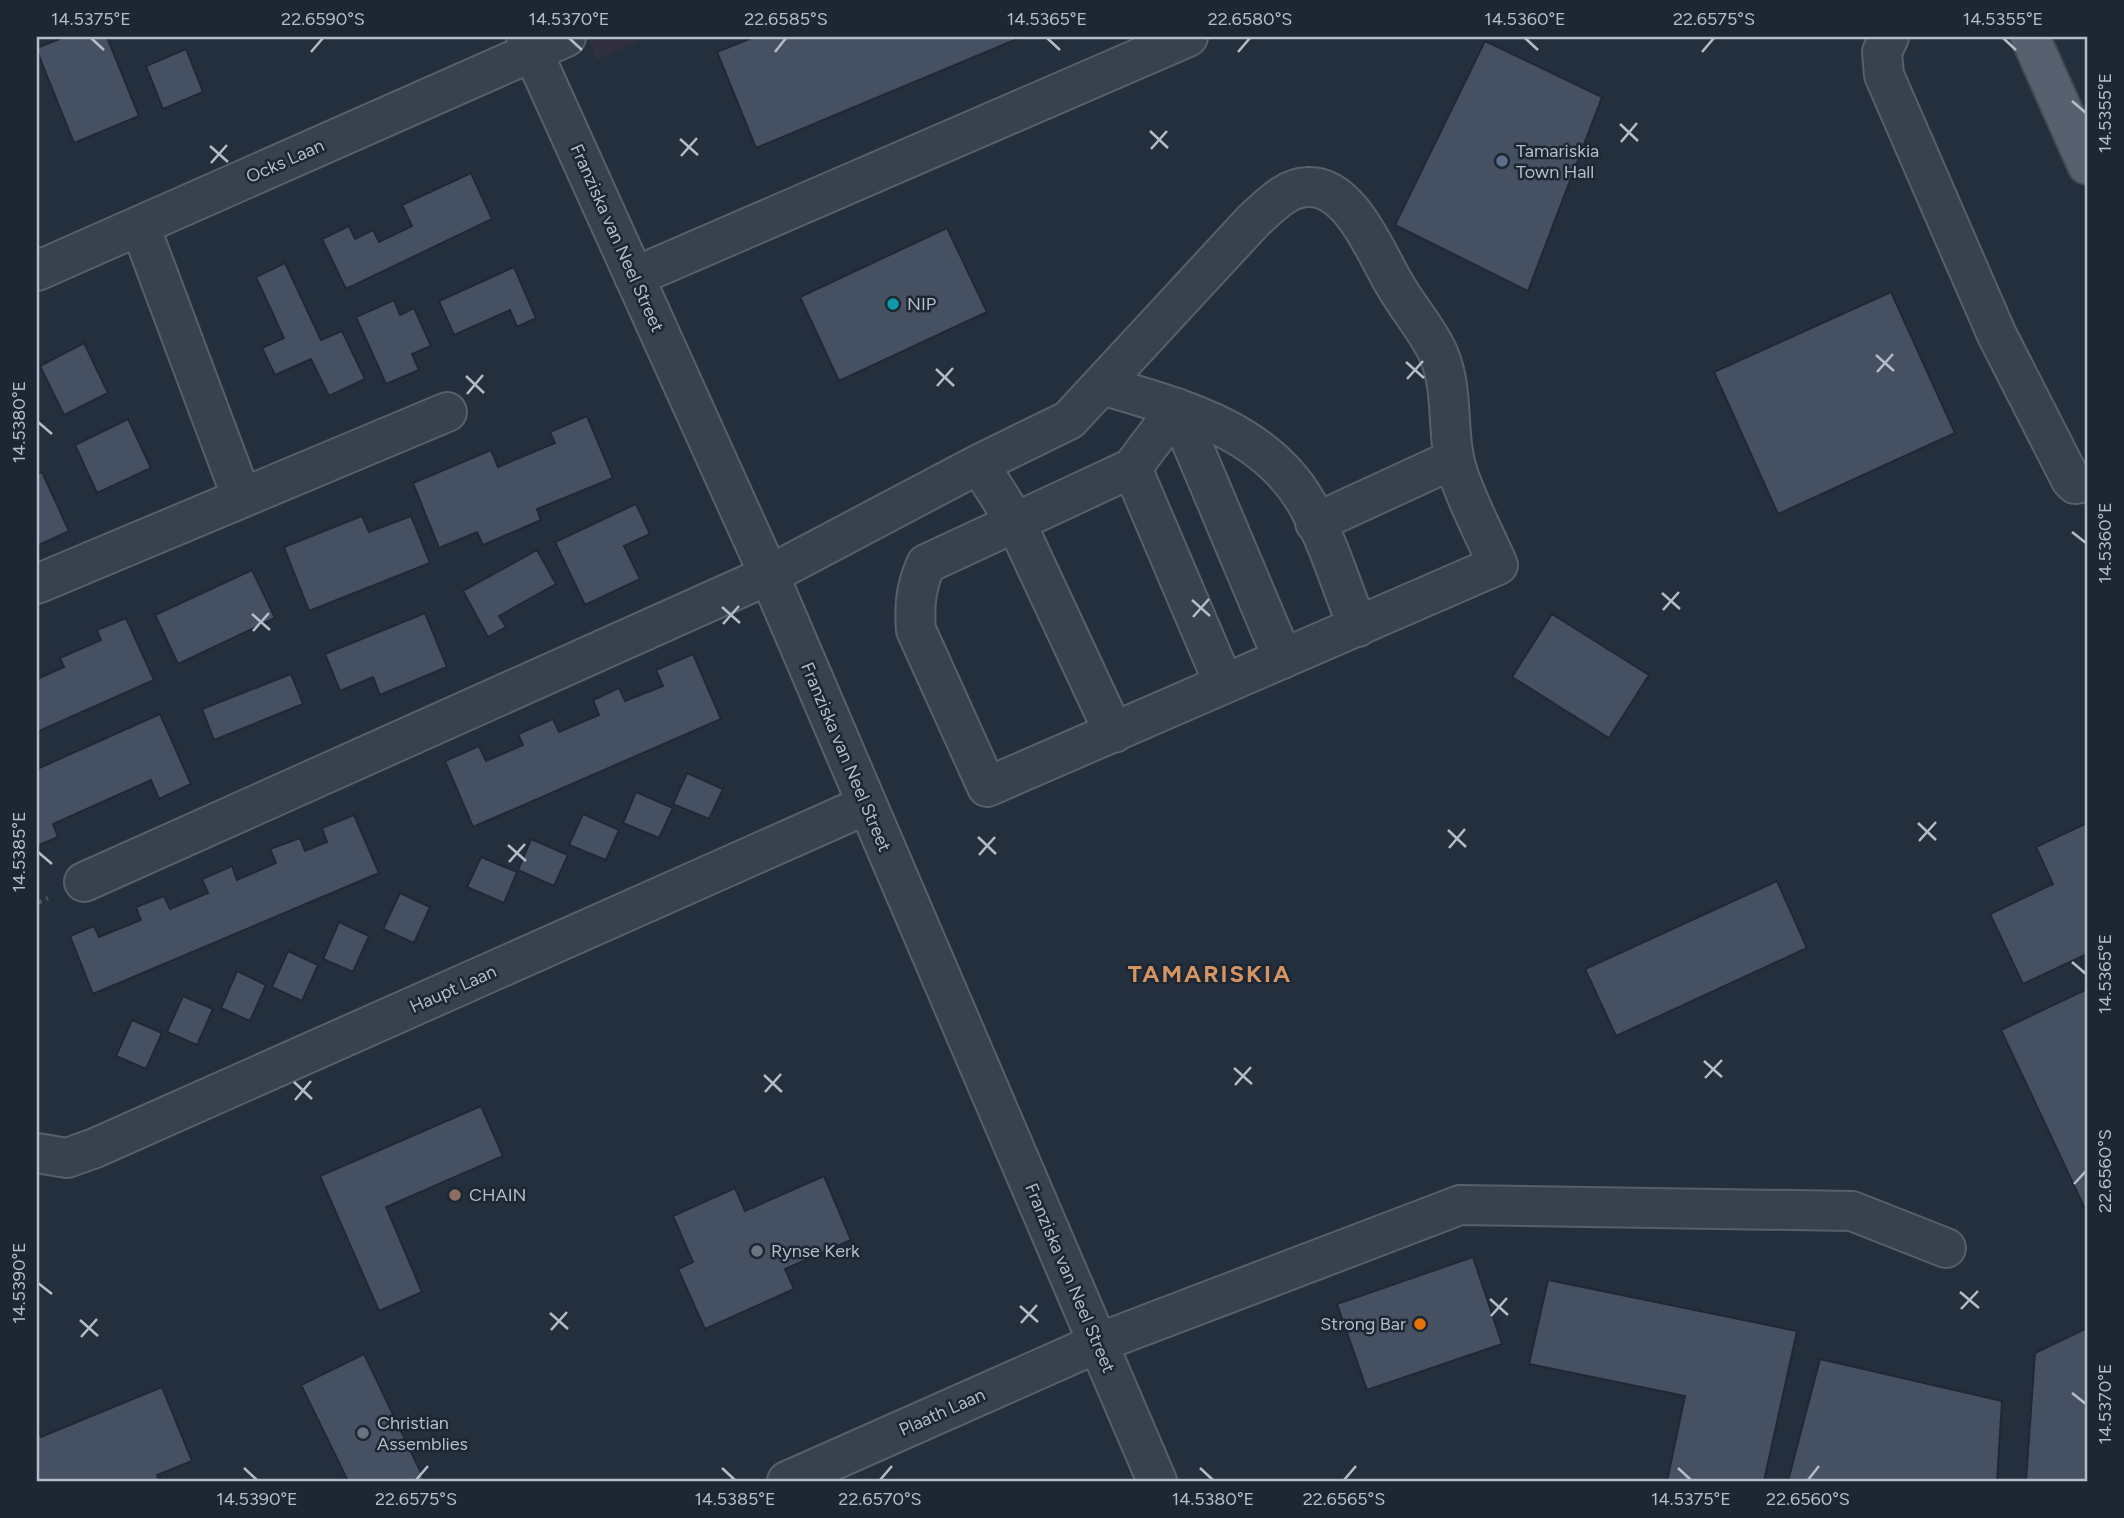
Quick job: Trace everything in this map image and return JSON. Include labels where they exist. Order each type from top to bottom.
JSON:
[{"type":"main road","points":[[2030,37],[2087,165]]},
{"type":"street","points":[[634,276],[1188,37]]},
{"type":"street","points":[[1889,37],[1882,52],[1884,75],[1997,335],[2071,480],[2076,484],[2087,482]]},
{"type":"street","name":"Franziska van Neel Street","points":[[542,41],[634,276],[769,575],[1157,1481]]},
{"type":"street","name":"Ocks Laan","points":[[37,271],[542,41]]},
{"type":"street","points":[[84,882],[769,575],[979,464],[1069,421],[1254,220],[1284,194],[1308,186],[1334,195],[1360,220],[1394,284],[1438,353],[1450,396],[1448,435],[1454,459],[1498,565],[987,787],[916,630],[914,605],[918,581],[926,564],[1132,468],[1177,408]]},
{"type":"street","points":[[140,226],[242,498]]},
{"type":"street","points":[[1101,385],[1177,408],[1239,435],[1278,463],[1307,502],[1358,627]]},
{"type":"street","points":[[1177,408],[1283,659]]},
{"type":"street","points":[[37,584],[447,412]]},
{"type":"street","points":[[1315,523],[1454,459]]},
{"type":"street","points":[[979,464],[1016,523],[1114,733]]},
{"type":"street","points":[[1132,468],[1224,684]]},
{"type":"street","name":"Haupt Laan","points":[[37,1153],[67,1158],[95,1148],[866,805]]},
{"type":"street","name":"Plaath Laan","points":[[786,1481],[1098,1343],[1460,1205],[1852,1211],[1946,1248]]},
{"type":"shaded area","points":[[588,37],[647,37],[597,59]]},
{"type":"building","points":[[64,37],[107,37],[139,116],[74,143],[37,51],[37,48]]},
{"type":"building","points":[[754,37],[1022,37],[756,148],[717,52]]},
{"type":"building","name":"Tamariskia Town Hall","points":[[1485,41],[1602,97],[1528,291],[1395,225]]},
{"type":"building","points":[[186,49],[203,92],[163,109],[146,66]]},
{"type":"building","points":[[471,173],[492,219],[346,289],[322,239],[349,226],[355,239],[373,230],[379,242],[412,226],[402,205]]},
{"type":"building","name":"NIP","points":[[947,228],[987,312],[839,381],[800,297]]},
{"type":"building","points":[[285,263],[321,340],[342,331],[365,379],[329,396],[311,359],[275,375],[262,348],[284,338],[256,277]]},
{"type":"building","points":[[514,267],[536,318],[517,327],[510,310],[454,335],[439,301]]},
{"type":"building","points":[[1891,292],[1955,433],[1778,514],[1714,372]]},
{"type":"building","points":[[394,300],[400,315],[414,308],[431,346],[412,354],[419,370],[386,384],[356,317]]},
{"type":"building","points":[[84,343],[108,393],[64,415],[40,366]]},
{"type":"building","points":[[587,416],[613,478],[537,509],[541,520],[483,545],[477,532],[439,548],[413,483],[491,450],[498,467],[555,443],[550,432]]},
{"type":"building","points":[[128,419],[151,468],[97,493],[75,445]]},
{"type":"building","points":[[42,472],[69,531],[37,546],[37,474]]},
{"type":"building","points":[[636,504],[650,534],[624,546],[640,579],[585,605],[555,542]]},
{"type":"building","points":[[362,516],[369,532],[411,516],[430,563],[309,611],[284,547]]},
{"type":"building","points":[[537,550],[556,584],[499,616],[506,627],[488,637],[463,591]]},
{"type":"building","points":[[252,570],[275,618],[178,664],[155,615]]},
{"type":"building","points":[[425,613],[447,667],[380,695],[373,677],[340,691],[325,654]]},
{"type":"building","points":[[1552,614],[1649,675],[1609,738],[1512,677]]},
{"type":"building","points":[[126,618],[154,680],[37,732],[37,679],[64,667],[60,658],[101,640],[97,630]]},
{"type":"building","points":[[693,654],[721,719],[473,827],[445,761],[479,746],[486,761],[523,745],[518,734],[553,719],[559,732],[599,715],[593,700],[619,688],[625,701],[663,686],[656,670]]},
{"type":"building","points":[[291,674],[303,704],[214,740],[202,709]]},
{"type":"building","points":[[160,714],[191,784],[159,799],[151,780],[53,824],[58,837],[37,846],[37,769]]},
{"type":"building","points":[[687,773],[723,789],[709,819],[673,804]]},
{"type":"building","points":[[636,792],[673,808],[659,838],[623,823]]},
{"type":"building","points":[[583,814],[619,830],[606,860],[569,845]]},
{"type":"building","points":[[354,815],[379,873],[93,994],[70,936],[94,926],[99,937],[141,920],[136,907],[164,896],[170,909],[208,893],[202,879],[232,866],[237,880],[276,863],[270,849],[300,838],[305,851],[327,842],[322,828]]},
{"type":"building","points":[[2087,823],[2087,954],[2023,984],[1990,914],[2053,884],[2036,847]]},
{"type":"building","points":[[531,839],[568,855],[554,886],[518,870]]},
{"type":"building","points":[[481,857],[517,872],[504,903],[467,887]]},
{"type":"building","points":[[1777,881],[1807,948],[1616,1036],[1585,969]]},
{"type":"building","points":[[400,893],[430,907],[414,943],[383,929]]},
{"type":"building","points":[[339,922],[369,936],[353,972],[323,959]]},
{"type":"building","points":[[288,951],[318,965],[302,1001],[272,987]]},
{"type":"building","points":[[237,971],[266,985],[250,1021],[221,1008]]},
{"type":"building","points":[[2087,989],[2087,1213],[2001,1030]]},
{"type":"building","points":[[183,996],[213,1009],[197,1045],[167,1032]]},
{"type":"building","points":[[132,1020],[162,1033],[146,1069],[116,1056]]},
{"type":"building","points":[[481,1106],[503,1156],[386,1207],[422,1292],[379,1311],[320,1176]]},
{"type":"building","name":"Rynse Kerk","points":[[824,1176],[851,1240],[785,1269],[794,1289],[705,1329],[678,1269],[693,1262],[673,1216],[735,1188],[745,1211]]},
{"type":"building","name":"Strong Bar","points":[[1473,1257],[1502,1344],[1367,1390],[1337,1304]]},
{"type":"building","points":[[1548,1280],[1797,1331],[1764,1481],[1667,1481],[1685,1396],[1529,1364]]},
{"type":"building","points":[[2087,1328],[2087,1481],[2026,1481],[2035,1353]]},
{"type":"building","name":"Christian Assemblies","points":[[364,1354],[425,1481],[348,1481],[301,1385]]},
{"type":"building","points":[[1820,1359],[2002,1401],[1997,1481],[1788,1481]]},
{"type":"building","points":[[162,1387],[192,1461],[157,1475],[159,1481],[37,1481],[37,1427],[41,1437]]},
{"type":"place","name":"Tamariskia Town Hall","points":[[1502,161]]},
{"type":"place","name":"NIP","points":[[893,304]]},
{"type":"place","name":"CHAIN","points":[[455,1195]]},
{"type":"place","name":"Rynse Kerk","points":[[757,1251]]},
{"type":"place","name":"Strong Bar","points":[[1420,1324]]},
{"type":"place","name":"Christian Assemblies","points":[[363,1433]]},
{"type":"district","name":"TAMARISKIA","points":[[1210,974]]}]
